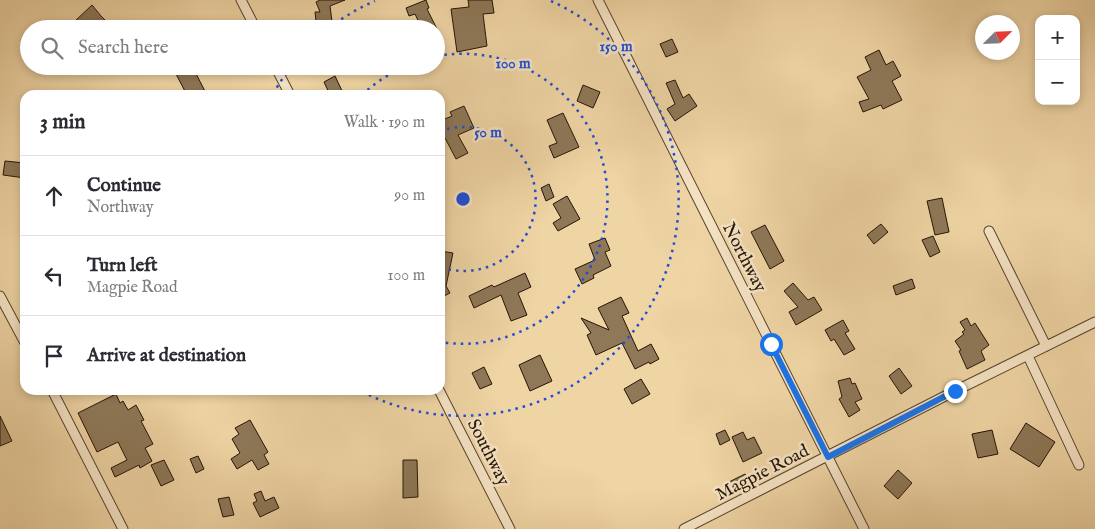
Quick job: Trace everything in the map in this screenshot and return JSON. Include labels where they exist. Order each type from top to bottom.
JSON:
[{"type":"street","points":[[241,0],[251,20]]},
{"type":"street","name":"Northway","points":[[598,0],[864,529]]},
{"type":"street","points":[[280,75],[287,90]]},
{"type":"street","points":[[989,231],[1046,346]]},
{"type":"street","points":[[0,296],[20,334]]},
{"type":"street","name":"Magpie Road","points":[[684,529],[1095,322]]},
{"type":"street","points":[[1028,356],[1079,465]]},
{"type":"street","points":[[55,395],[123,529]]},
{"type":"street","name":"Southway","points":[[442,395],[510,529]]},
{"type":"building","points":[[320,0],[345,0],[330,6],[332,20],[316,20],[315,12],[320,12],[316,2]]},
{"type":"building","points":[[426,0],[429,8],[427,9],[432,20],[418,20],[415,14],[409,16],[406,8]]},
{"type":"building","points":[[468,0],[492,0],[494,13],[483,14],[487,46],[457,52],[451,9],[469,7]]},
{"type":"building","points":[[92,5],[105,20],[76,20]]},
{"type":"building","points":[[672,39],[678,52],[666,57],[660,44]]},
{"type":"building","points":[[879,50],[886,65],[893,61],[901,76],[892,81],[902,100],[883,109],[881,105],[863,112],[859,102],[869,99],[857,77],[871,70],[865,57]]},
{"type":"building","points":[[177,75],[197,75],[204,90],[184,90]]},
{"type":"building","points":[[335,76],[342,90],[328,90],[324,82]]},
{"type":"building","points":[[675,80],[683,98],[689,94],[697,106],[675,121],[667,109],[675,104],[666,83]]},
{"type":"building","points":[[583,85],[600,92],[593,108],[577,101]]},
{"type":"building","points":[[464,106],[474,128],[458,135],[468,153],[456,159],[445,138],[445,119],[452,116],[450,112]]},
{"type":"building","points":[[563,113],[579,147],[554,158],[549,146],[557,143],[547,120]]},
{"type":"building","points":[[5,161],[20,162],[20,177],[3,175]]},
{"type":"building","points":[[549,184],[554,197],[546,201],[541,188]]},
{"type":"building","points":[[567,196],[580,219],[558,231],[553,223],[561,218],[553,204]]},
{"type":"building","points":[[942,198],[949,232],[935,235],[927,201]]},
{"type":"building","points":[[881,224],[888,232],[874,244],[867,235]]},
{"type":"building","points":[[765,225],[784,261],[770,269],[751,232]]},
{"type":"building","points":[[933,236],[940,252],[930,257],[922,240]]},
{"type":"building","points":[[605,238],[610,250],[605,252],[611,266],[593,275],[594,278],[582,284],[575,269],[595,260],[589,244]]},
{"type":"building","points":[[445,252],[453,253],[446,286],[450,293],[445,296]]},
{"type":"building","points":[[525,273],[531,287],[518,293],[527,315],[511,321],[501,295],[474,308],[469,296]]},
{"type":"building","points":[[912,279],[915,288],[896,295],[893,286]]},
{"type":"building","points":[[793,283],[808,300],[814,297],[822,310],[796,325],[789,312],[798,307],[784,291]]},
{"type":"building","points":[[621,297],[629,313],[622,316],[638,351],[651,344],[659,359],[635,369],[622,343],[596,355],[587,335],[591,333],[581,318],[609,330],[598,308]]},
{"type":"building","points":[[967,318],[971,326],[975,323],[989,345],[981,351],[985,360],[967,369],[959,351],[961,350],[955,341],[964,334],[962,332],[965,330],[960,322]]},
{"type":"building","points":[[843,320],[849,331],[845,333],[855,349],[844,355],[834,339],[831,341],[825,330]]},
{"type":"building","points":[[540,355],[552,381],[530,391],[519,365]]},
{"type":"building","points":[[484,367],[492,384],[480,389],[472,373]]},
{"type":"building","points":[[899,368],[912,386],[901,394],[889,376]]},
{"type":"building","points":[[850,378],[852,384],[855,383],[862,399],[855,402],[860,410],[849,417],[839,399],[842,397],[838,381]]},
{"type":"building","points":[[641,379],[650,394],[632,404],[624,389]]},
{"type":"building","points":[[114,395],[116,395],[120,403],[123,401],[128,410],[136,405],[144,420],[141,421],[153,444],[145,448],[152,461],[140,468],[139,465],[115,477],[111,468],[127,460],[118,442],[97,452],[78,413]]},
{"type":"building","points":[[0,416],[12,441],[0,446]]},
{"type":"building","points":[[250,420],[268,452],[264,455],[269,464],[258,470],[252,460],[237,469],[231,459],[240,453],[232,439],[239,434],[235,428]]},
{"type":"building","points":[[1026,423],[1055,442],[1039,467],[1010,449]]},
{"type":"building","points":[[725,430],[730,440],[720,445],[716,434]]},
{"type":"building","points":[[992,430],[998,454],[978,458],[972,434]]},
{"type":"building","points":[[743,432],[747,440],[754,437],[762,453],[743,462],[732,437]]},
{"type":"building","points":[[198,456],[204,469],[196,473],[190,459]]},
{"type":"building","points":[[164,460],[174,480],[161,486],[151,465]]},
{"type":"building","points":[[403,460],[417,460],[418,497],[403,498]]},
{"type":"building","points":[[898,470],[912,483],[898,499],[884,486]]},
{"type":"building","points":[[745,474],[748,481],[728,491],[725,484]]},
{"type":"building","points":[[261,491],[265,501],[274,497],[279,508],[260,517],[253,503],[257,501],[254,494]]},
{"type":"building","points":[[229,497],[234,515],[223,517],[218,499]]},
{"type":"route","points":[[771,344],[828,457],[955,391]]}]
